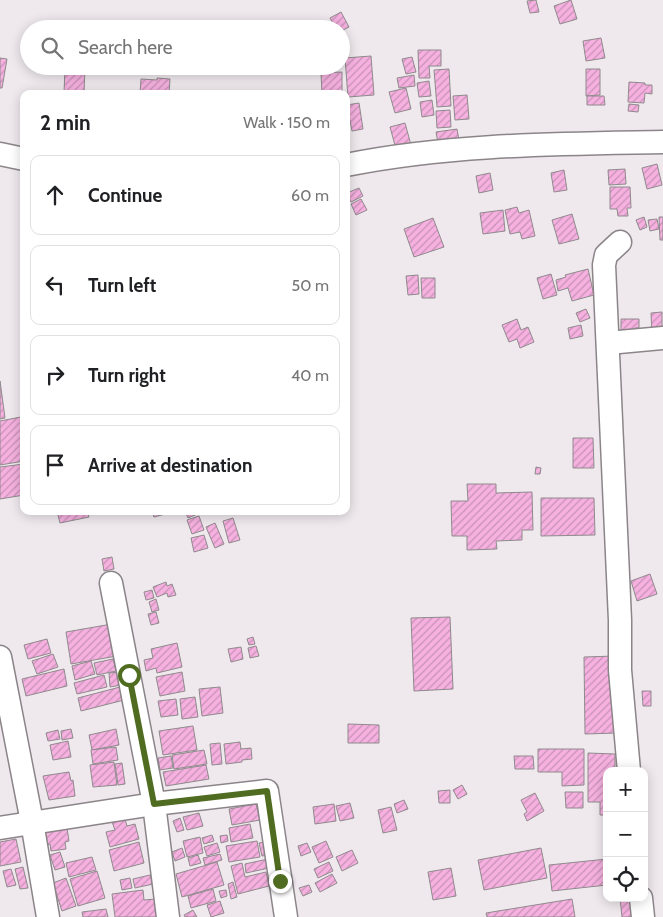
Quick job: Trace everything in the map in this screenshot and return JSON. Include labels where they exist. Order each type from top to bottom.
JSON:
[{"type":"street","points":[[350,164],[380,158],[493,146],[663,142]]},
{"type":"street","points":[[0,154],[20,158]]},
{"type":"street","points":[[620,242],[606,255],[604,266],[620,620],[620,670],[629,767]]},
{"type":"street","points":[[608,343],[663,338]]},
{"type":"street","points":[[111,583],[154,804],[168,917]]},
{"type":"street","points":[[0,657],[32,822],[48,917]]},
{"type":"street","points":[[0,828],[154,804],[267,791],[286,917]]},
{"type":"street","points":[[641,902],[643,917]]},
{"type":"building","points":[[536,0],[539,12],[530,13],[527,1]]},
{"type":"building","points":[[571,0],[577,19],[560,24],[554,6]]},
{"type":"building","points":[[341,12],[345,20],[331,20],[330,18]]},
{"type":"building","points":[[601,38],[605,58],[586,61],[583,41]]},
{"type":"building","points":[[418,50],[441,50],[441,66],[429,66],[430,78],[419,78]]},
{"type":"building","points":[[371,56],[374,95],[350,97],[346,75],[350,75],[350,58]]},
{"type":"building","points":[[412,57],[416,72],[406,74],[402,59]]},
{"type":"building","points":[[0,58],[7,59],[2,88],[0,88]]},
{"type":"building","points":[[449,69],[451,106],[437,107],[434,70]]},
{"type":"building","points":[[586,69],[600,69],[600,95],[586,96]]},
{"type":"building","points":[[65,75],[85,75],[84,90],[64,90]]},
{"type":"building","points":[[321,75],[342,75],[342,90],[322,90]]},
{"type":"building","points":[[414,75],[415,86],[399,88],[397,78]]},
{"type":"building","points":[[157,78],[170,79],[169,90],[140,90],[141,79],[157,80]]},
{"type":"building","points":[[429,81],[431,96],[419,97],[417,83]]},
{"type":"building","points":[[629,82],[652,85],[652,94],[645,93],[644,103],[628,102]]},
{"type":"building","points":[[406,88],[411,109],[395,113],[389,92]]},
{"type":"building","points":[[467,95],[469,119],[455,120],[453,96]]},
{"type":"building","points":[[587,96],[604,96],[605,105],[587,105]]},
{"type":"building","points":[[432,100],[434,115],[422,117],[420,102]]},
{"type":"building","points":[[359,103],[363,129],[352,131],[350,104]]},
{"type":"building","points":[[629,104],[639,105],[638,112],[628,111]]},
{"type":"building","points":[[450,110],[451,127],[437,128],[436,111]]},
{"type":"building","points":[[405,123],[411,145],[396,149],[390,127]]},
{"type":"building","points":[[457,129],[459,140],[438,143],[436,132]]},
{"type":"building","points":[[657,164],[662,185],[647,189],[642,168]]},
{"type":"building","points":[[625,169],[626,184],[609,185],[608,170]]},
{"type":"building","points":[[564,170],[567,190],[554,192],[551,173]]},
{"type":"building","points":[[490,173],[493,190],[479,193],[476,176]]},
{"type":"building","points":[[610,187],[630,187],[631,208],[627,208],[628,216],[618,216],[617,209],[610,209]]},
{"type":"building","points":[[359,188],[363,196],[351,202],[350,192]]},
{"type":"building","points":[[361,199],[367,210],[356,215],[351,204]]},
{"type":"building","points":[[517,207],[519,213],[529,210],[535,236],[522,239],[520,232],[510,234],[505,210]]},
{"type":"building","points":[[503,210],[505,231],[483,234],[480,213]]},
{"type":"building","points":[[572,214],[579,239],[559,244],[552,220]]},
{"type":"building","points":[[644,217],[647,227],[640,230],[636,220]]},
{"type":"building","points":[[659,217],[663,217],[663,240],[660,240]]},
{"type":"building","points":[[433,218],[444,247],[414,257],[404,229]]},
{"type":"building","points":[[657,219],[659,229],[650,231],[648,220]]},
{"type":"building","points":[[588,269],[594,295],[572,301],[568,288],[558,291],[556,280],[566,277],[565,275]]},
{"type":"building","points":[[551,274],[557,295],[543,299],[537,278]]},
{"type":"building","points":[[418,275],[419,294],[408,295],[406,276]]},
{"type":"building","points":[[421,278],[435,278],[435,298],[422,298]]},
{"type":"building","points":[[586,309],[590,318],[580,322],[576,313]]},
{"type":"building","points":[[662,312],[662,334],[652,335],[651,313]]},
{"type":"building","points":[[517,319],[521,330],[528,327],[534,342],[520,348],[517,339],[509,342],[502,325]]},
{"type":"building","points":[[621,319],[639,319],[639,328],[635,328],[635,338],[621,338]]},
{"type":"building","points":[[581,325],[583,336],[570,339],[568,328]]},
{"type":"building","points":[[0,381],[5,418],[0,419]]},
{"type":"building","points":[[20,417],[20,462],[0,465],[0,421]]},
{"type":"building","points":[[573,438],[593,438],[594,468],[573,468]]},
{"type":"building","points":[[20,464],[20,496],[0,499],[0,467]]},
{"type":"building","points":[[536,467],[541,468],[540,474],[535,474]]},
{"type":"building","points":[[467,484],[496,484],[496,493],[532,492],[533,530],[522,530],[522,540],[496,541],[497,549],[467,550],[467,536],[452,536],[451,501],[468,501]]},
{"type":"building","points":[[541,498],[594,498],[595,535],[541,536]]},
{"type":"building","points":[[58,515],[88,515],[89,517],[60,523]]},
{"type":"building","points":[[199,516],[204,530],[192,534],[187,520]]},
{"type":"building","points":[[233,518],[240,540],[229,543],[223,521]]},
{"type":"building","points":[[215,523],[224,544],[215,548],[206,527]]},
{"type":"building","points":[[204,535],[208,548],[194,552],[191,538]]},
{"type":"building","points":[[112,557],[114,569],[104,571],[102,559]]},
{"type":"building","points":[[650,574],[657,594],[637,601],[631,581]]},
{"type":"building","points":[[166,582],[167,586],[172,584],[176,595],[168,597],[167,593],[157,597],[153,587]]},
{"type":"building","points":[[152,590],[154,598],[146,600],[144,592]]},
{"type":"building","points":[[156,599],[159,610],[152,612],[149,602]]},
{"type":"building","points":[[156,612],[159,623],[151,625],[148,614]]},
{"type":"building","points":[[450,617],[453,689],[414,691],[411,618]]},
{"type":"building","points":[[112,624],[117,656],[71,664],[66,632]]},
{"type":"building","points":[[253,637],[255,644],[249,645],[247,639]]},
{"type":"building","points":[[47,639],[51,653],[28,659],[24,645]]},
{"type":"building","points":[[177,643],[182,667],[157,673],[156,668],[146,671],[144,660],[153,658],[151,649]]},
{"type":"building","points":[[256,646],[259,656],[250,658],[248,648]]},
{"type":"building","points":[[241,647],[243,659],[231,662],[228,649]]},
{"type":"building","points":[[53,654],[58,667],[37,674],[32,661]]},
{"type":"building","points":[[615,656],[616,733],[585,734],[584,657]]},
{"type":"building","points":[[113,659],[116,671],[97,675],[94,663]]},
{"type":"building","points":[[91,661],[95,674],[75,680],[72,666]]},
{"type":"building","points":[[64,669],[67,686],[26,696],[22,679]]},
{"type":"building","points":[[120,672],[121,685],[110,687],[109,673]]},
{"type":"building","points":[[182,672],[185,691],[160,696],[156,677]]},
{"type":"building","points":[[104,675],[107,687],[77,694],[74,683]]},
{"type":"building","points":[[120,687],[124,700],[81,711],[78,698]]},
{"type":"building","points":[[220,687],[223,713],[202,716],[199,689]]},
{"type":"building","points":[[642,691],[651,691],[651,706],[643,706]]},
{"type":"building","points":[[195,697],[198,717],[182,719],[180,699]]},
{"type":"building","points":[[176,699],[178,715],[161,717],[158,701]]},
{"type":"building","points":[[348,724],[379,725],[379,743],[348,743]]},
{"type":"building","points":[[193,726],[197,750],[163,755],[159,731]]},
{"type":"building","points":[[71,729],[73,738],[62,740],[61,731]]},
{"type":"building","points":[[116,729],[119,745],[92,750],[89,735]]},
{"type":"building","points":[[58,730],[60,739],[48,741],[46,733]]},
{"type":"building","points":[[68,741],[71,757],[53,760],[50,745]]},
{"type":"building","points":[[240,742],[241,749],[251,748],[252,759],[226,764],[224,744]]},
{"type":"building","points":[[220,743],[222,764],[212,765],[210,744]]},
{"type":"building","points":[[116,747],[118,760],[93,764],[91,750]]},
{"type":"building","points":[[538,749],[584,749],[584,785],[562,786],[562,772],[538,772]]},
{"type":"building","points":[[204,750],[207,764],[174,769],[172,755]]},
{"type":"building","points":[[588,753],[615,754],[615,767],[603,767],[603,815],[600,815],[600,802],[588,802]]},
{"type":"building","points":[[171,756],[173,768],[160,770],[158,758]]},
{"type":"building","points":[[514,756],[533,756],[534,769],[515,769]]},
{"type":"building","points":[[114,762],[117,785],[93,787],[90,765]]},
{"type":"building","points":[[122,763],[125,784],[118,785],[115,764]]},
{"type":"building","points":[[206,765],[209,779],[166,786],[163,772]]},
{"type":"building","points":[[69,772],[71,781],[73,780],[75,796],[49,800],[43,776]]},
{"type":"building","points":[[462,785],[467,794],[458,799],[453,790]]},
{"type":"building","points":[[450,790],[450,803],[439,803],[438,791]]},
{"type":"building","points":[[565,792],[583,792],[583,808],[566,808]]},
{"type":"building","points":[[535,793],[544,811],[527,821],[524,814],[527,812],[521,800]]},
{"type":"building","points":[[404,800],[408,809],[397,813],[394,804]]},
{"type":"building","points":[[350,803],[354,818],[340,821],[336,806]]},
{"type":"building","points":[[256,804],[260,820],[232,825],[229,809]]},
{"type":"building","points":[[334,804],[336,821],[315,824],[313,807]]},
{"type":"building","points":[[391,807],[397,830],[383,833],[378,810]]},
{"type":"building","points":[[199,813],[203,826],[187,830],[183,817]]},
{"type":"building","points":[[124,816],[127,826],[135,824],[139,839],[110,847],[106,832],[115,830],[111,819]]},
{"type":"building","points":[[180,818],[184,830],[177,832],[173,821]]},
{"type":"building","points":[[250,824],[253,838],[231,842],[229,828]]},
{"type":"building","points":[[67,828],[69,841],[65,842],[66,849],[51,851],[50,844],[46,845],[44,832]]},
{"type":"building","points":[[212,835],[214,841],[204,844],[202,838]]},
{"type":"building","points":[[227,835],[228,841],[221,843],[220,836]]},
{"type":"building","points":[[200,837],[203,853],[187,857],[183,841]]},
{"type":"building","points":[[16,839],[21,862],[0,866],[0,842]]},
{"type":"building","points":[[257,841],[260,857],[229,862],[226,846]]},
{"type":"building","points":[[326,841],[333,857],[319,863],[312,847]]},
{"type":"building","points":[[139,842],[144,863],[114,871],[109,850]]},
{"type":"building","points":[[265,842],[268,855],[262,856],[259,843]]},
{"type":"building","points":[[217,843],[220,852],[207,856],[204,847]]},
{"type":"building","points":[[307,843],[311,852],[301,856],[298,846]]},
{"type":"building","points":[[182,848],[185,857],[175,861],[172,852]]},
{"type":"building","points":[[541,848],[547,878],[484,890],[478,860]]},
{"type":"building","points":[[352,850],[358,863],[342,871],[336,857]]},
{"type":"building","points":[[60,852],[65,867],[55,870],[50,855]]},
{"type":"building","points":[[220,854],[222,860],[205,865],[203,858]]},
{"type":"building","points":[[198,855],[201,863],[190,866],[188,858]]},
{"type":"building","points":[[92,857],[96,870],[69,877],[66,863]]},
{"type":"building","points":[[268,859],[269,868],[246,873],[245,864]]},
{"type":"building","points":[[603,859],[603,885],[552,891],[549,865]]},
{"type":"building","points":[[217,862],[224,885],[182,897],[176,874]]},
{"type":"building","points":[[329,862],[333,871],[318,878],[314,869]]},
{"type":"building","points":[[242,863],[245,877],[266,872],[269,886],[238,894],[231,866]]},
{"type":"building","points":[[23,867],[28,888],[20,889],[15,869]]},
{"type":"building","points":[[451,868],[456,896],[433,900],[428,872]]},
{"type":"building","points":[[11,869],[16,885],[7,887],[3,871]]},
{"type":"building","points":[[97,871],[105,898],[78,906],[70,879]]},
{"type":"building","points":[[332,874],[337,883],[320,892],[315,883]]},
{"type":"building","points":[[150,875],[153,884],[135,888],[133,879]]},
{"type":"building","points":[[66,878],[76,906],[62,911],[53,883]]},
{"type":"building","points":[[130,878],[132,888],[122,890],[120,880]]},
{"type":"building","points":[[233,882],[237,897],[231,899],[228,884]]},
{"type":"building","points":[[309,885],[312,892],[303,896],[299,888]]},
{"type":"building","points":[[213,889],[216,901],[191,908],[188,896]]},
{"type":"building","points":[[143,890],[144,900],[155,899],[157,917],[115,917],[112,894]]},
{"type":"building","points":[[226,890],[227,896],[221,898],[219,891]]},
{"type":"building","points":[[572,899],[575,917],[487,917],[486,913]]},
{"type":"building","points":[[220,901],[224,913],[211,917],[207,905]]},
{"type":"building","points":[[620,902],[637,902],[639,917],[622,917]]},
{"type":"building","points":[[106,909],[108,917],[83,917],[82,912]]},
{"type":"building","points":[[193,910],[197,917],[185,917],[184,915]]},
{"type":"route","points":[[129,675],[154,804],[267,791],[280,881]]}]
